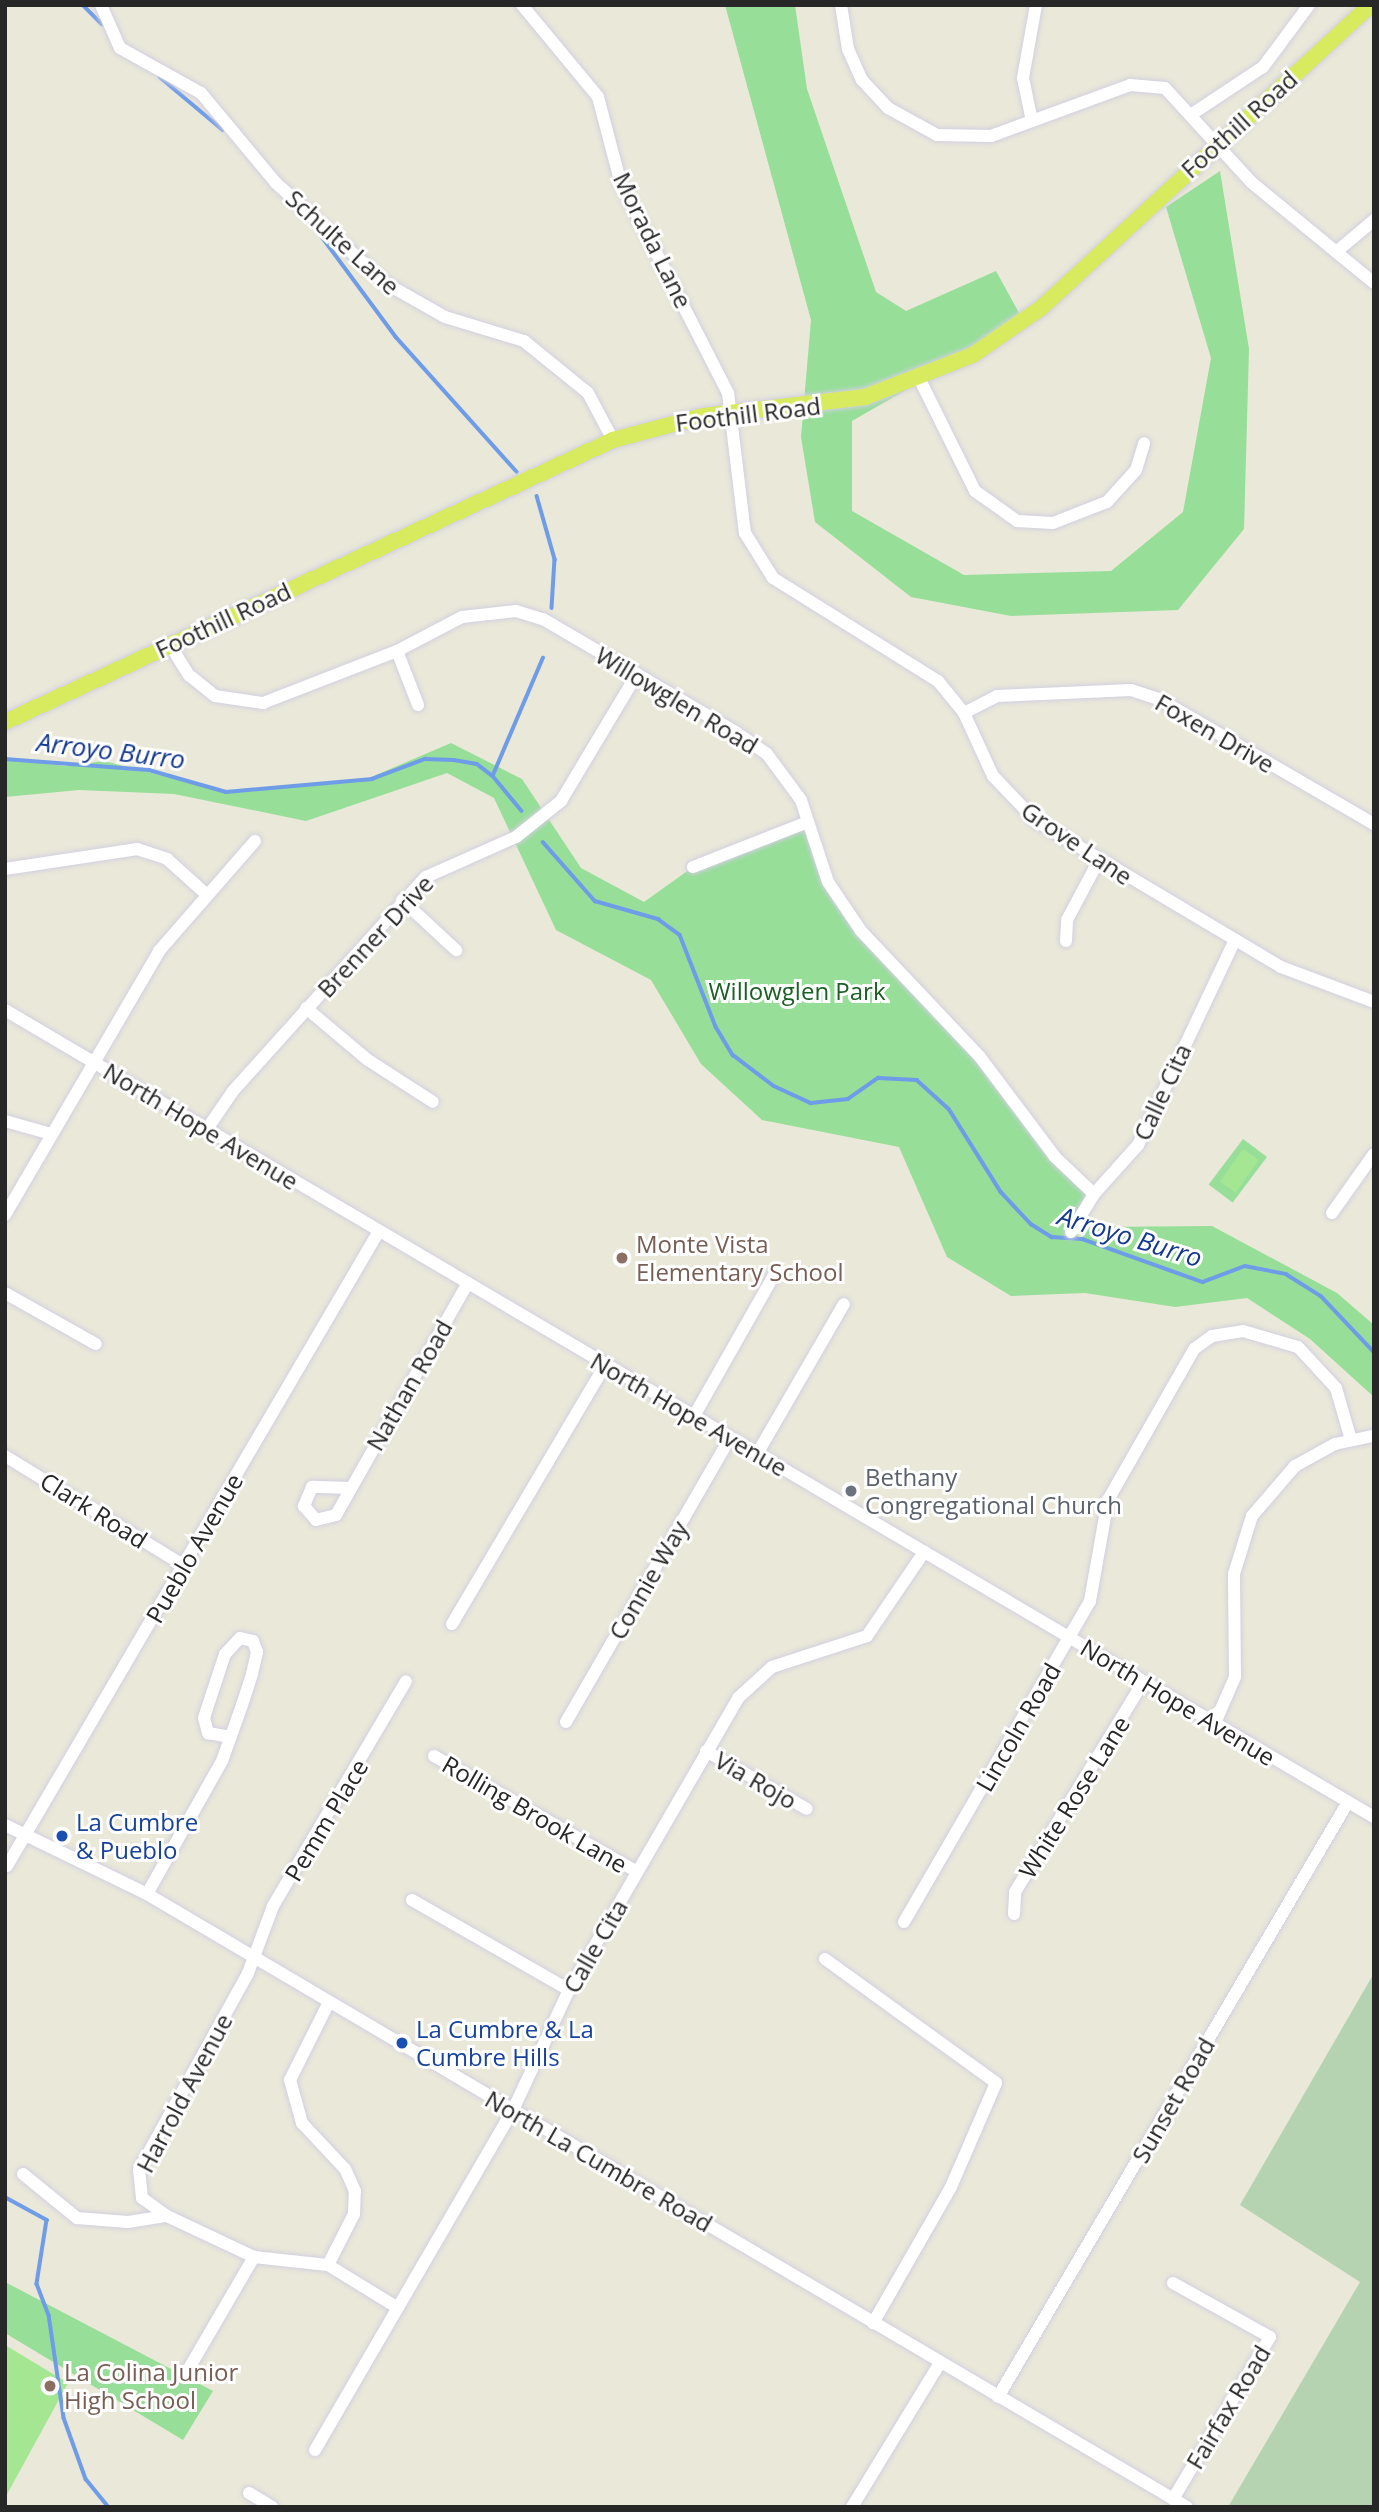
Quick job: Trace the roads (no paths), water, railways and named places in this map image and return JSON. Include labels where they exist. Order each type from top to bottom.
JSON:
[{"type":"main road","name":"Foothill Road","points":[[5,722],[613,440],[733,412],[839,402],[920,380],[994,343],[1041,308],[1371,5]]},
{"type":"street","name":"Schulte Lane","points":[[101,5],[120,48],[201,93],[276,183],[384,283],[444,317],[524,341],[588,393],[613,440]]},
{"type":"street","name":"Morada Lane","points":[[522,5],[598,97],[621,184],[733,412]]},
{"type":"street","points":[[841,5],[848,49],[862,80],[908,121],[963,139],[1032,121],[1144,83],[1165,88],[1192,114],[1251,182],[1374,283]]},
{"type":"street","points":[[1032,121],[1023,78],[1036,5]]},
{"type":"street","points":[[1192,114],[1263,67],[1309,5]]},
{"type":"street","points":[[1336,252],[1374,220]]},
{"type":"street","points":[[920,380],[975,491],[1017,521],[1053,523],[1107,502],[1136,470],[1144,443]]},
{"type":"street","name":"Grove Lane","points":[[733,412],[742,518],[758,561],[785,589],[928,673],[964,713],[1004,791],[1036,821],[1235,940],[1300,975],[1374,1002]]},
{"type":"street","name":"Willowglen Road","points":[[170,646],[196,682],[241,704],[281,697],[397,652],[461,617],[502,609],[543,619],[637,674],[767,754],[801,800],[828,882],[861,931],[980,1057],[1055,1157],[1094,1194]]},
{"type":"street","points":[[397,652],[418,705]]},
{"type":"street","name":"Brenner Drive","points":[[207,1129],[306,1008],[402,900],[440,868],[516,837],[545,817],[570,789],[637,674]]},
{"type":"street","name":"Foxen Drive","points":[[964,713],[997,696],[1131,690],[1159,699],[1374,824]]},
{"type":"street","points":[[693,867],[808,822]]},
{"type":"street","points":[[5,1214],[159,950],[255,841]]},
{"type":"street","points":[[5,869],[137,849],[167,859],[206,894]]},
{"type":"street","points":[[1066,941],[1067,920],[1100,860]]},
{"type":"street","points":[[402,900],[456,950]]},
{"type":"street","name":"Calle Cita","points":[[1071,1232],[1094,1194],[1138,1145],[1235,940]]},
{"type":"street","points":[[306,1008],[368,1060],[433,1102]]},
{"type":"street","name":"North Hope Avenue","points":[[5,1010],[1374,1817]]},
{"type":"street","points":[[5,1121],[51,1134]]},
{"type":"street","points":[[1332,1213],[1374,1154]]},
{"type":"street","name":"Pueblo Avenue","points":[[7,1866],[379,1231]]},
{"type":"street","points":[[694,1416],[774,1275]]},
{"type":"street","name":"Nathan Road","points":[[350,1488],[468,1283]]},
{"type":"street","points":[[5,1293],[96,1344]]},
{"type":"street","points":[[757,1454],[844,1304]]},
{"type":"street","name":"Lincoln Road","points":[[904,1922],[1070,1638],[1094,1586],[1104,1515],[1118,1475],[1202,1341],[1243,1331],[1298,1347],[1336,1388],[1351,1440]]},
{"type":"street","points":[[452,1624],[605,1365]]},
{"type":"street","points":[[1214,1723],[1235,1677],[1234,1574],[1252,1516],[1295,1466],[1351,1440],[1374,1436]]},
{"type":"street","name":"Connie Way","points":[[566,1722],[730,1438]]},
{"type":"street","name":"Clark Road","points":[[5,1456],[183,1565]]},
{"type":"street","name":"Calle Cita","points":[[315,2450],[512,2112],[569,1990],[706,1751],[755,1678],[784,1662],[852,1645],[876,1628],[924,1552]]},
{"type":"street","points":[[147,1894],[213,1782],[231,1737],[257,1652],[253,1641],[240,1638],[225,1654],[204,1718],[208,1732],[231,1737]]},
{"type":"street","name":"Pemm Place","points":[[253,1961],[273,1906],[406,1681]]},
{"type":"street","name":"White Rose Lane","points":[[1014,1914],[1015,1892],[1143,1682]]},
{"type":"street","name":"Via Rojo","points":[[706,1751],[807,1808]]},
{"type":"street","name":"Rolling Brook Lane","points":[[434,1756],[637,1872]]},
{"type":"street","name":"Sunset Road","points":[[998,2397],[1348,1802]]},
{"type":"street","name":"North La Cumbre Road","points":[[5,1825],[147,1894],[253,1961],[1187,2507]]},
{"type":"street","points":[[412,1900],[569,1990]]},
{"type":"street","points":[[825,1959],[996,2084],[951,2187],[873,2323]]},
{"type":"street","name":"Harrold Avenue","points":[[253,1961],[139,2170],[142,2198],[167,2216],[254,2257],[328,2265]]},
{"type":"street","points":[[328,2004],[290,2080],[302,2123],[345,2169],[355,2191],[354,2214],[328,2265],[398,2308]]},
{"type":"street","points":[[23,2174],[77,2218],[128,2222],[167,2216]]},
{"type":"street","points":[[185,2375],[254,2257]]},
{"type":"street","name":"Fairfax Road","points":[[1173,2283],[1270,2337],[1174,2499]]},
{"type":"street","points":[[852,2507],[940,2363]]},
{"type":"street","points":[[248,2494],[272,2507]]},
{"type":"waterway","points":[[83,5],[102,24]]},
{"type":"waterway","points":[[160,77],[223,130]]},
{"type":"waterway","points":[[311,222],[396,337],[517,472]]},
{"type":"waterway","points":[[537,496],[555,559],[552,608]]},
{"type":"waterway","points":[[493,775],[543,658]]},
{"type":"waterway","name":"Arroyo Burro","points":[[5,759],[149,770],[226,792],[372,779],[425,759],[454,760],[477,764],[493,776],[522,811]]},
{"type":"waterway","name":"Arroyo Burro","points":[[543,842],[595,901],[658,919],[680,935],[716,1027],[733,1055],[774,1086],[811,1103],[848,1099],[878,1078],[917,1080],[949,1109],[1001,1192],[1031,1224],[1052,1237],[1082,1239],[1203,1282],[1245,1266],[1286,1274],[1321,1296],[1374,1352]]},
{"type":"waterway","points":[[5,2197],[47,2220],[37,2284],[49,2315],[64,2418],[86,2479],[109,2507]]},
{"type":"place","name":"Monte Vista Elementary School","points":[[622,1258]]},
{"type":"place","name":"Bethany Congregational Church","points":[[851,1491]]},
{"type":"place","name":"La Cumbre & Pueblo","points":[[62,1836]]},
{"type":"place","name":"La Cumbre & La Cumbre Hills","points":[[402,2043]]},
{"type":"place","name":"La Colina Junior High School","points":[[50,2386]]},
{"type":"park label","name":"Willowglen Park","points":[[797,991]]}]
